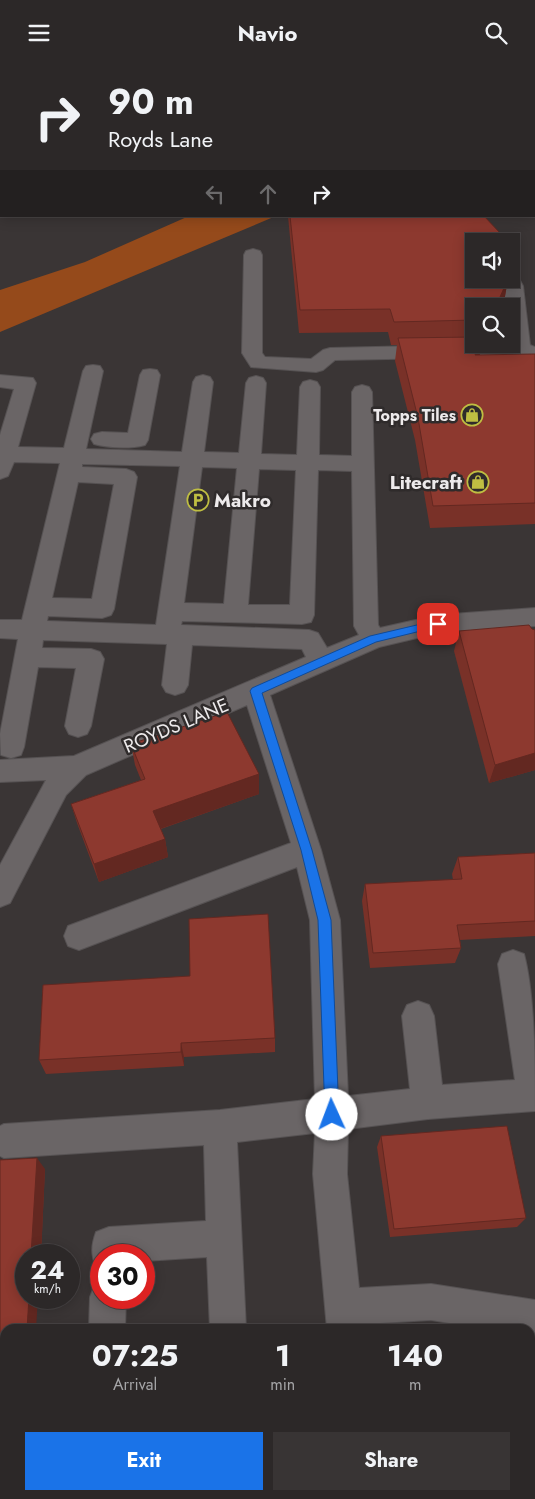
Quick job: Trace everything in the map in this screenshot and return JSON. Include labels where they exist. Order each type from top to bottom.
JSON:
[{"type":"street","points":[[253,255],[252,353],[258,363],[316,366],[330,354],[527,351],[513,288]]},
{"type":"street","points":[[10,747],[32,631],[74,456],[92,371]]},
{"type":"street","points":[[74,456],[137,440],[150,375]]},
{"type":"street","points":[[0,381],[26,383],[2,460],[74,456],[363,464]]},
{"type":"street","points":[[175,685],[173,627],[192,458],[203,382]]},
{"type":"street","points":[[234,614],[256,383]]},
{"type":"street","points":[[173,627],[234,614],[302,615],[310,387]]},
{"type":"street","points":[[362,392],[366,626],[374,639]]},
{"type":"street","points":[[38,606],[102,609],[126,477],[74,456]]},
{"type":"street","name":"ROYDS LANE","points":[[76,767],[374,639],[438,624],[535,617]]},
{"type":"street","points":[[0,629],[32,631],[173,627],[309,640],[322,661]]},
{"type":"street","points":[[27,657],[91,659],[78,726]]},
{"type":"street","points":[[256,691],[306,850],[324,920],[332,1115],[330,1174],[344,1318],[431,1302],[535,1318]]},
{"type":"street","points":[[0,771],[76,767]]},
{"type":"street","points":[[0,894],[56,787],[76,767]]},
{"type":"street","points":[[79,936],[306,850]]},
{"type":"street","points":[[4,1141],[220,1127],[428,1103],[535,1095],[513,964]]},
{"type":"street","points":[[418,1016],[428,1103]]},
{"type":"street","points":[[220,1127],[228,1324]]},
{"type":"street","points":[[125,1244],[224,1238]]},
{"type":"street","points":[[108,1309],[108,1324]]},
{"type":"shaded area","points":[[187,217],[274,217],[0,332],[0,290],[85,262]]},
{"type":"building","points":[[290,217],[485,217],[500,233],[465,233],[465,288],[504,288],[500,298],[465,298],[465,320],[394,322],[390,309],[300,310]]},
{"type":"building","points":[[465,337],[465,353],[476,353],[475,355],[535,354],[535,503],[433,506],[418,418],[398,338]]},
{"type":"building","points":[[529,625],[535,630],[535,753],[495,765],[459,631]]},
{"type":"building","points":[[227,712],[259,774],[153,811],[165,839],[94,864],[71,804],[145,779],[131,744]]},
{"type":"building","points":[[535,853],[535,921],[457,925],[461,948],[373,953],[365,884],[462,879],[458,857]]},
{"type":"building","points":[[268,914],[275,1038],[181,1043],[181,1052],[39,1060],[43,985],[190,976],[189,919]]},
{"type":"building","points":[[507,1126],[526,1218],[394,1229],[381,1136]]},
{"type":"building","points":[[37,1158],[32,1244],[15,1244],[15,1309],[28,1309],[27,1324],[0,1324],[0,1160]]},
{"type":"place","name":"Topps Tiles","points":[[472,415]]},
{"type":"place","name":"Litecraft","points":[[478,482]]},
{"type":"place","name":"Makro","points":[[198,500]]},
{"type":"route","points":[[332,1115],[324,920],[306,850],[256,691],[374,639],[396,632],[438,624]]}]
